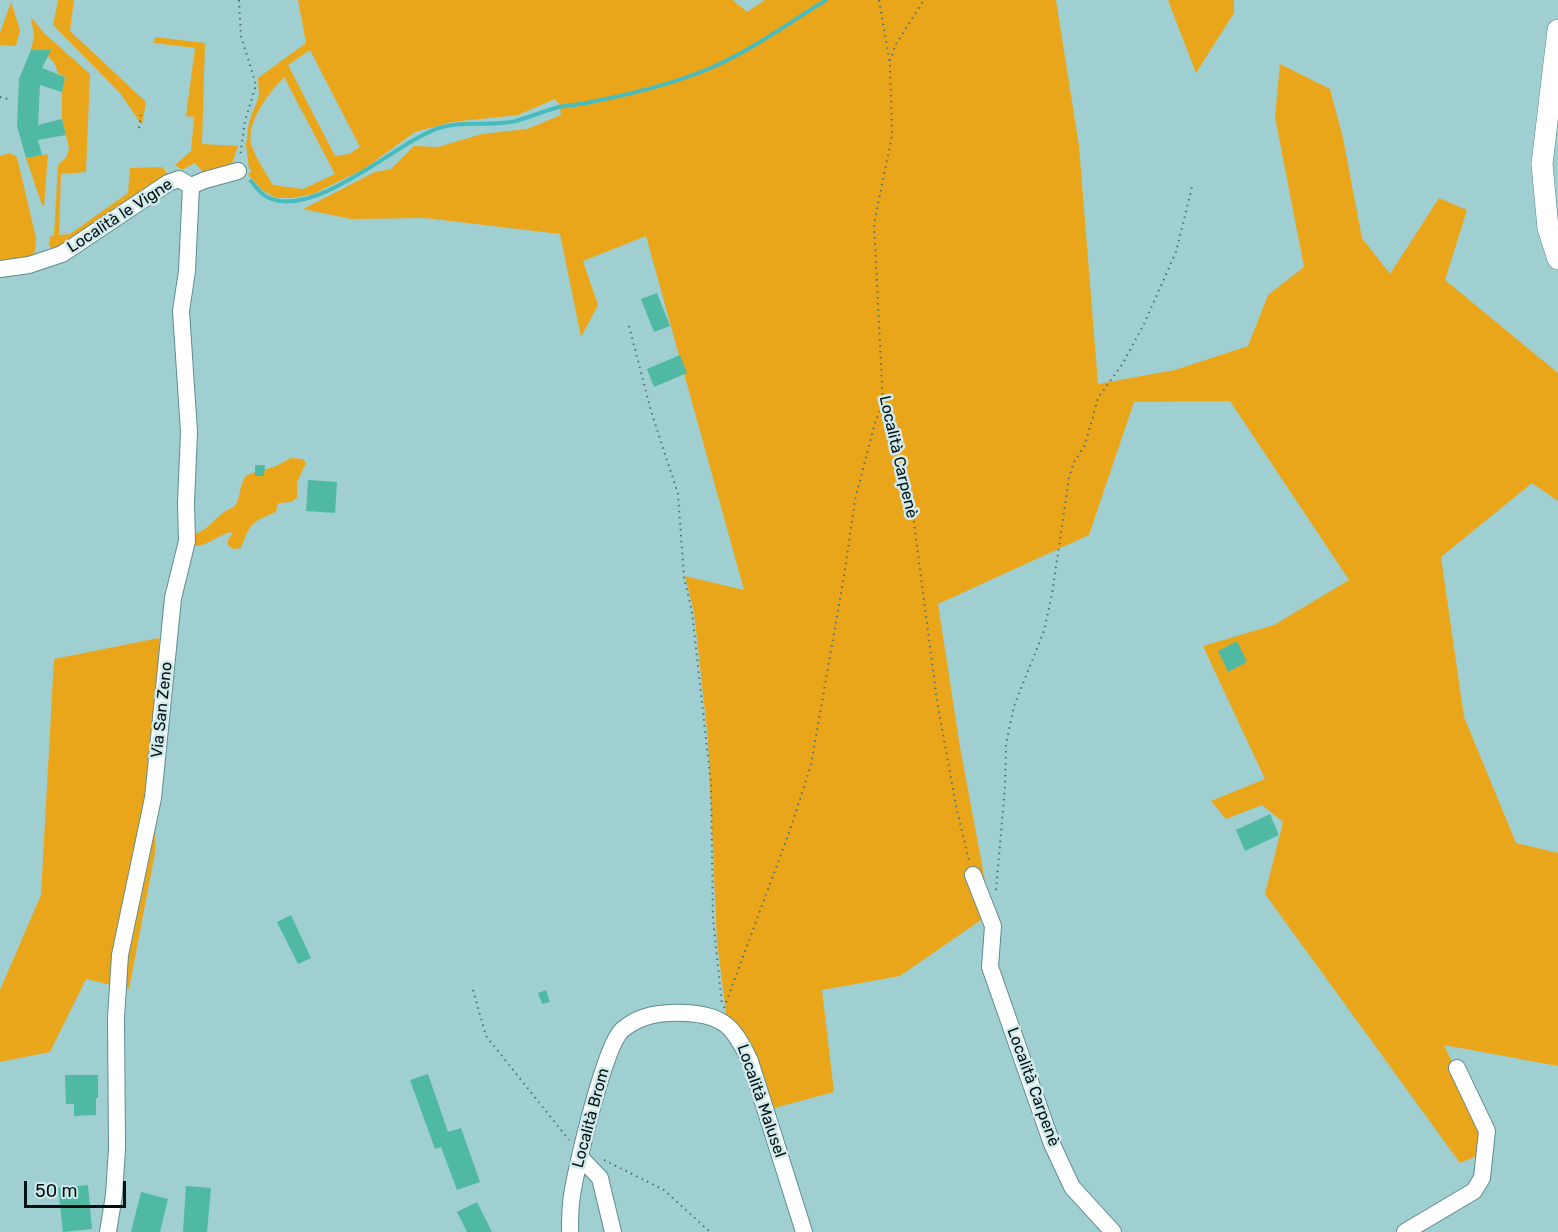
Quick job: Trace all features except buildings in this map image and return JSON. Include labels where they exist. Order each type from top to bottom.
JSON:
[{"type":"street","points":[[1558,30],[1542,164],[1548,228],[1558,259]]},
{"type":"street","name":"Località le Vigne","points":[[0,269],[29,265],[62,254],[168,183],[179,179],[192,186],[238,171]]},
{"type":"street","name":"Via San Zeno","points":[[108,1232],[114,1195],[117,1148],[116,1018],[120,955],[153,798],[173,598],[187,541],[189,432],[181,311],[187,271],[192,186]]},
{"type":"street","name":"Località Carpenè","points":[[973,875],[993,926],[990,966],[1052,1144],[1072,1187],[1113,1232]]},
{"type":"street","name":"Località Brom","points":[[570,1232],[571,1197],[580,1157],[607,1057],[620,1031],[641,1017],[665,1012],[721,1015]]},
{"type":"street","name":"Località Malusel","points":[[721,1015],[738,1036],[750,1061],[804,1232]]},
{"type":"street","points":[[1405,1232],[1474,1191],[1482,1178],[1487,1131],[1457,1068]]},
{"type":"street","points":[[580,1157],[600,1178],[613,1232]]},
{"type":"path","points":[[238,171],[245,121],[256,85],[241,36],[239,0]]},
{"type":"path","name":"Località Carpenè","points":[[879,0],[890,64],[892,136],[874,224],[883,403],[913,515],[937,700],[956,806],[973,875]]},
{"type":"path","points":[[890,64],[896,44],[924,0]]},
{"type":"path","points":[[0,97],[8,99]]},
{"type":"path","points":[[139,128],[141,116]]},
{"type":"path","points":[[996,891],[1005,787],[1006,744],[1014,706],[1044,631],[1052,594],[1069,478],[1073,464],[1085,445],[1098,398],[1123,363],[1143,326],[1176,252],[1193,183]]},
{"type":"path","points":[[629,326],[651,411],[678,494],[684,577],[692,612],[711,784],[712,919],[721,1015]]},
{"type":"path","points":[[721,1015],[790,830],[811,765],[855,500],[875,423],[883,403]]},
{"type":"path","points":[[473,990],[486,1036],[562,1130],[580,1157],[604,1159],[664,1190],[710,1232]]},
{"type":"shaded area","points":[[58,0],[74,0],[70,31],[146,102],[142,125],[120,93],[53,25]]},
{"type":"shaded area","points":[[298,0],[733,0],[747,12],[765,0],[1056,0],[1079,146],[1098,384],[1175,370],[1248,346],[1268,295],[1304,267],[1275,117],[1280,64],[1330,89],[1343,138],[1362,238],[1390,274],[1439,198],[1467,210],[1445,280],[1558,373],[1558,501],[1532,483],[1441,557],[1464,717],[1516,843],[1558,853],[1558,1066],[1444,1045],[1493,1149],[1460,1163],[1265,894],[1283,822],[1262,805],[1226,819],[1211,801],[1265,779],[1203,646],[1274,625],[1349,580],[1230,401],[1134,402],[1089,535],[938,604],[960,747],[991,913],[900,976],[822,990],[834,1092],[763,1111],[728,1029],[717,942],[708,739],[694,612],[685,576],[744,590],[646,236],[583,261],[598,305],[581,337],[560,234],[425,218],[351,219],[303,209],[375,172],[391,169],[414,146],[438,147],[482,134],[527,129],[561,115],[559,104],[555,99],[518,115],[452,122],[415,132],[364,169],[313,194],[293,198],[276,198],[262,190],[248,174],[252,171],[249,168],[246,145],[249,122],[259,96],[258,78],[306,43]],"holes":[[[310,50],[360,147],[349,154],[335,156],[288,65]],[[284,77],[335,174],[303,189],[273,185],[254,152],[250,138],[259,109]]]},
{"type":"shaded area","points":[[1168,0],[1234,0],[1234,13],[1196,73]]},
{"type":"shaded area","points":[[11,2],[20,30],[16,46],[0,45],[0,33]]},
{"type":"shaded area","points":[[31,17],[44,33],[90,74],[86,172],[61,174],[59,235],[70,234],[128,193],[130,168],[162,167],[168,174],[86,234],[53,251],[49,245],[50,237],[54,235],[58,165],[67,156],[69,148],[62,119],[62,92],[65,77],[58,73],[49,57],[31,50],[34,37]]},
{"type":"shaded area","points":[[155,37],[205,43],[202,144],[238,146],[231,167],[204,173],[195,163],[182,170],[175,165],[191,151],[194,117],[186,116],[195,48],[154,43]]},
{"type":"shaded area","points":[[10,153],[16,156],[18,161],[36,238],[34,258],[0,263],[0,156]]},
{"type":"shaded area","points":[[48,154],[44,206],[26,158]]},
{"type":"shaded area","points":[[291,458],[303,459],[306,463],[297,482],[297,498],[291,502],[278,503],[276,512],[256,521],[241,548],[234,549],[228,546],[231,532],[201,545],[191,545],[195,534],[234,507],[247,475],[276,466]]},
{"type":"shaded area","points":[[159,638],[155,853],[129,989],[86,979],[50,1052],[0,1062],[0,990],[41,895],[54,659]]},
{"type":"waterway","points":[[251,181],[267,197],[286,202],[308,198],[354,177],[421,136],[439,128],[458,124],[507,123],[555,108],[606,99],[683,79],[742,52],[826,0]]}]
